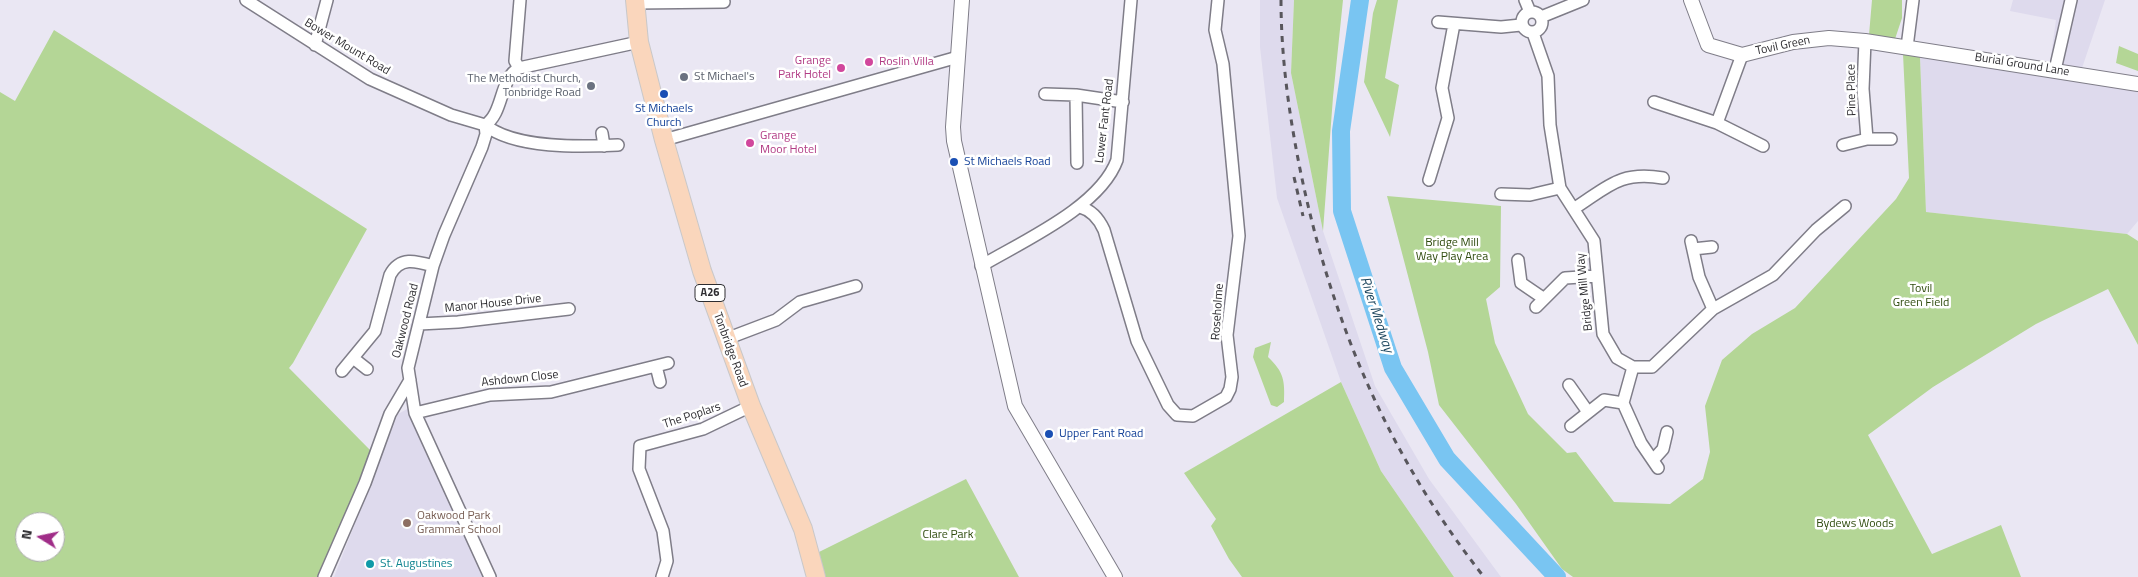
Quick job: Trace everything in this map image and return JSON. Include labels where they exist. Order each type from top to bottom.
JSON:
[{"type":"main road","name":"Tonbridge Road","points":[[635,2],[638,42],[702,271],[750,406],[803,529],[816,577]]},
{"type":"street","name":"Bower Mount Road","points":[[246,0],[370,79],[452,115],[485,125],[494,132],[563,147],[618,145]]},
{"type":"street","points":[[315,45],[327,0]]},
{"type":"street","points":[[519,68],[516,53],[520,0]]},
{"type":"street","points":[[962,0],[952,127],[981,266],[1015,406],[1115,577]]},
{"type":"street","name":"Lower Fant Road","points":[[981,266],[1080,207],[1095,195],[1114,168],[1123,102],[1132,0]]},
{"type":"street","name":"Roseholme","points":[[1080,207],[1086,208],[1096,217],[1104,230],[1137,341],[1168,405],[1177,415],[1192,416],[1226,397],[1230,389],[1232,377],[1227,335],[1239,228],[1223,64],[1215,30],[1218,0]]},
{"type":"street","points":[[1525,0],[1530,12]]},
{"type":"street","points":[[1541,17],[1583,0]]},
{"type":"street","name":"Tovil Green","points":[[1691,0],[1708,45],[1742,55],[1793,42],[1829,38],[1907,47]]},
{"type":"street","points":[[1907,47],[1912,0]]},
{"type":"street","points":[[2055,70],[2071,0]]},
{"type":"street","points":[[635,2],[724,2]]},
{"type":"street","points":[[1530,12],[1536,12],[1541,17],[1541,27],[1532,32],[1526,31],[1522,25],[1522,18],[1530,12]]},
{"type":"street","points":[[1438,22],[1501,27],[1522,25]]},
{"type":"street","points":[[1429,180],[1448,118],[1442,88],[1454,24]]},
{"type":"street","name":"Bridge Mill Way","points":[[1532,32],[1548,76],[1550,125],[1560,188],[1575,208],[1594,241],[1603,334],[1617,358],[1633,367]]},
{"type":"street","name":"Pine Place","points":[[1865,41],[1864,89],[1867,139]]},
{"type":"street","points":[[485,125],[492,121],[514,71],[519,68],[638,42]]},
{"type":"street","name":"Burial Ground Lane","points":[[1907,47],[2138,84]]},
{"type":"street","points":[[1717,123],[1742,55]]},
{"type":"street","points":[[664,140],[958,57]]},
{"type":"street","points":[[1045,94],[1076,95],[1123,102]]},
{"type":"street","points":[[1076,95],[1077,163]]},
{"type":"street","points":[[1654,102],[1717,123],[1763,146]]},
{"type":"street","name":"Oakwood Road","points":[[485,125],[486,134],[482,147],[444,235],[433,266],[408,368],[415,413],[490,577]]},
{"type":"street","points":[[602,133],[604,146]]},
{"type":"street","points":[[1843,145],[1867,139],[1891,138]]},
{"type":"street","points":[[1575,208],[1619,179],[1641,174],[1663,178]]},
{"type":"street","points":[[1501,194],[1530,195],[1560,188]]},
{"type":"street","points":[[1666,432],[1664,449],[1656,464],[1641,443],[1623,402],[1633,367],[1652,367],[1714,309],[1773,275],[1816,230],[1844,206]]},
{"type":"street","points":[[1712,247],[1692,245],[1699,277],[1714,309]]},
{"type":"street","points":[[342,371],[375,332],[390,275],[394,267],[411,260],[433,266]]},
{"type":"street","points":[[1518,260],[1522,283],[1540,302],[1566,278],[1596,276]]},
{"type":"street","points":[[726,339],[776,320],[800,302],[856,286]]},
{"type":"street","name":"Manor House Drive","points":[[419,324],[458,322],[569,309]]},
{"type":"street","points":[[353,358],[367,369]]},
{"type":"street","name":"Ashdown Close","points":[[415,413],[490,395],[551,392],[662,365],[660,382]]},
{"type":"street","points":[[324,577],[365,482],[390,414],[410,380]]},
{"type":"street","points":[[1569,385],[1588,412]]},
{"type":"street","points":[[1571,426],[1604,400],[1623,402]]},
{"type":"street","name":"The Poplars","points":[[662,577],[667,561],[663,531],[639,469],[640,446],[703,430],[750,406]]},
{"type":"shaded area","points":[[1260,0],[1294,0],[1291,73],[1323,231],[1375,386],[1429,479],[1501,577],[1454,577],[1381,471],[1341,382],[1277,198],[1260,47]]},
{"type":"shaded area","points":[[2013,0],[2105,0],[2082,68],[2050,63],[2056,20],[2010,11]]},
{"type":"shaded area","points":[[1920,57],[2138,89],[2138,221],[2127,234],[1926,212]]},
{"type":"shaded area","name":"Oakwood Park Grammar School","points":[[409,408],[484,577],[334,577],[398,414]]},
{"type":"green space","points":[[1294,0],[1343,0],[1333,97],[1323,231],[1291,73]]},
{"type":"green space","points":[[1377,0],[1398,0],[1385,78],[1399,85],[1390,137],[1364,82],[1373,13]]},
{"type":"green space","points":[[1872,0],[1902,0],[1902,18],[1895,39],[1869,35]]},
{"type":"green space","points":[[54,30],[367,229],[289,368],[371,451],[319,577],[0,577],[0,92],[15,101]]},
{"type":"green space","points":[[2119,46],[2138,54],[2138,71],[2116,63]]},
{"type":"green space","points":[[1903,54],[1920,57],[1926,212],[2127,234],[2138,241],[2138,345],[2108,289],[2036,324],[1933,387],[1868,435],[1932,554],[2001,525],[2021,577],[1573,577],[1562,569],[1516,504],[1439,405],[1428,352],[1387,196],[1501,206],[1500,287],[1486,299],[1495,343],[1528,414],[1567,453],[1576,452],[1614,502],[1670,504],[1703,479],[1710,452],[1705,406],[1722,360],[1752,334],[1795,308],[1896,199],[1909,178]]},
{"type":"green space","points":[[1271,342],[1268,357],[1280,372],[1284,388],[1284,402],[1277,407],[1271,405],[1253,357],[1255,348]]},
{"type":"green space","points":[[1341,382],[1381,471],[1454,577],[1242,577],[1229,559],[1211,526],[1216,519],[1184,473]]},
{"type":"green space","name":"Clare Park","points":[[966,479],[1019,577],[825,577],[819,552]]},
{"type":"waterway","name":"River Medway","points":[[1360,0],[1341,131],[1342,211],[1393,368],[1447,459],[1557,577]]},
{"type":"railway","points":[[1281,0],[1282,43],[1292,127],[1313,225],[1328,280],[1368,384],[1392,434],[1419,483],[1450,531],[1484,577]]},
{"type":"railway","points":[[1294,177],[1303,216]]},
{"type":"place","name":"Roslin Villa","points":[[869,62]]},
{"type":"place","name":"Grange Park Hotel","points":[[841,68]]},
{"type":"place","name":"St Michael's","points":[[684,77]]},
{"type":"place","name":"The Methodist Church, Tonbridge Road","points":[[591,86]]},
{"type":"place","name":"St Michaels Church","points":[[664,94]]},
{"type":"place","name":"Grange Moor Hotel","points":[[750,143]]},
{"type":"place","name":"St Michaels Road","points":[[954,162]]},
{"type":"place","name":"Upper Fant Road","points":[[1049,434]]},
{"type":"place","name":"Oakwood Park Grammar School","points":[[407,523]]},
{"type":"place","name":"St. Augustines","points":[[370,564]]},
{"type":"park label","name":"Bridge Mill Way Play Area","points":[[1452,250]]},
{"type":"park label","name":"Tovil Green Field","points":[[1921,296]]},
{"type":"park label","name":"Bydews Woods","points":[[1855,524]]}]
